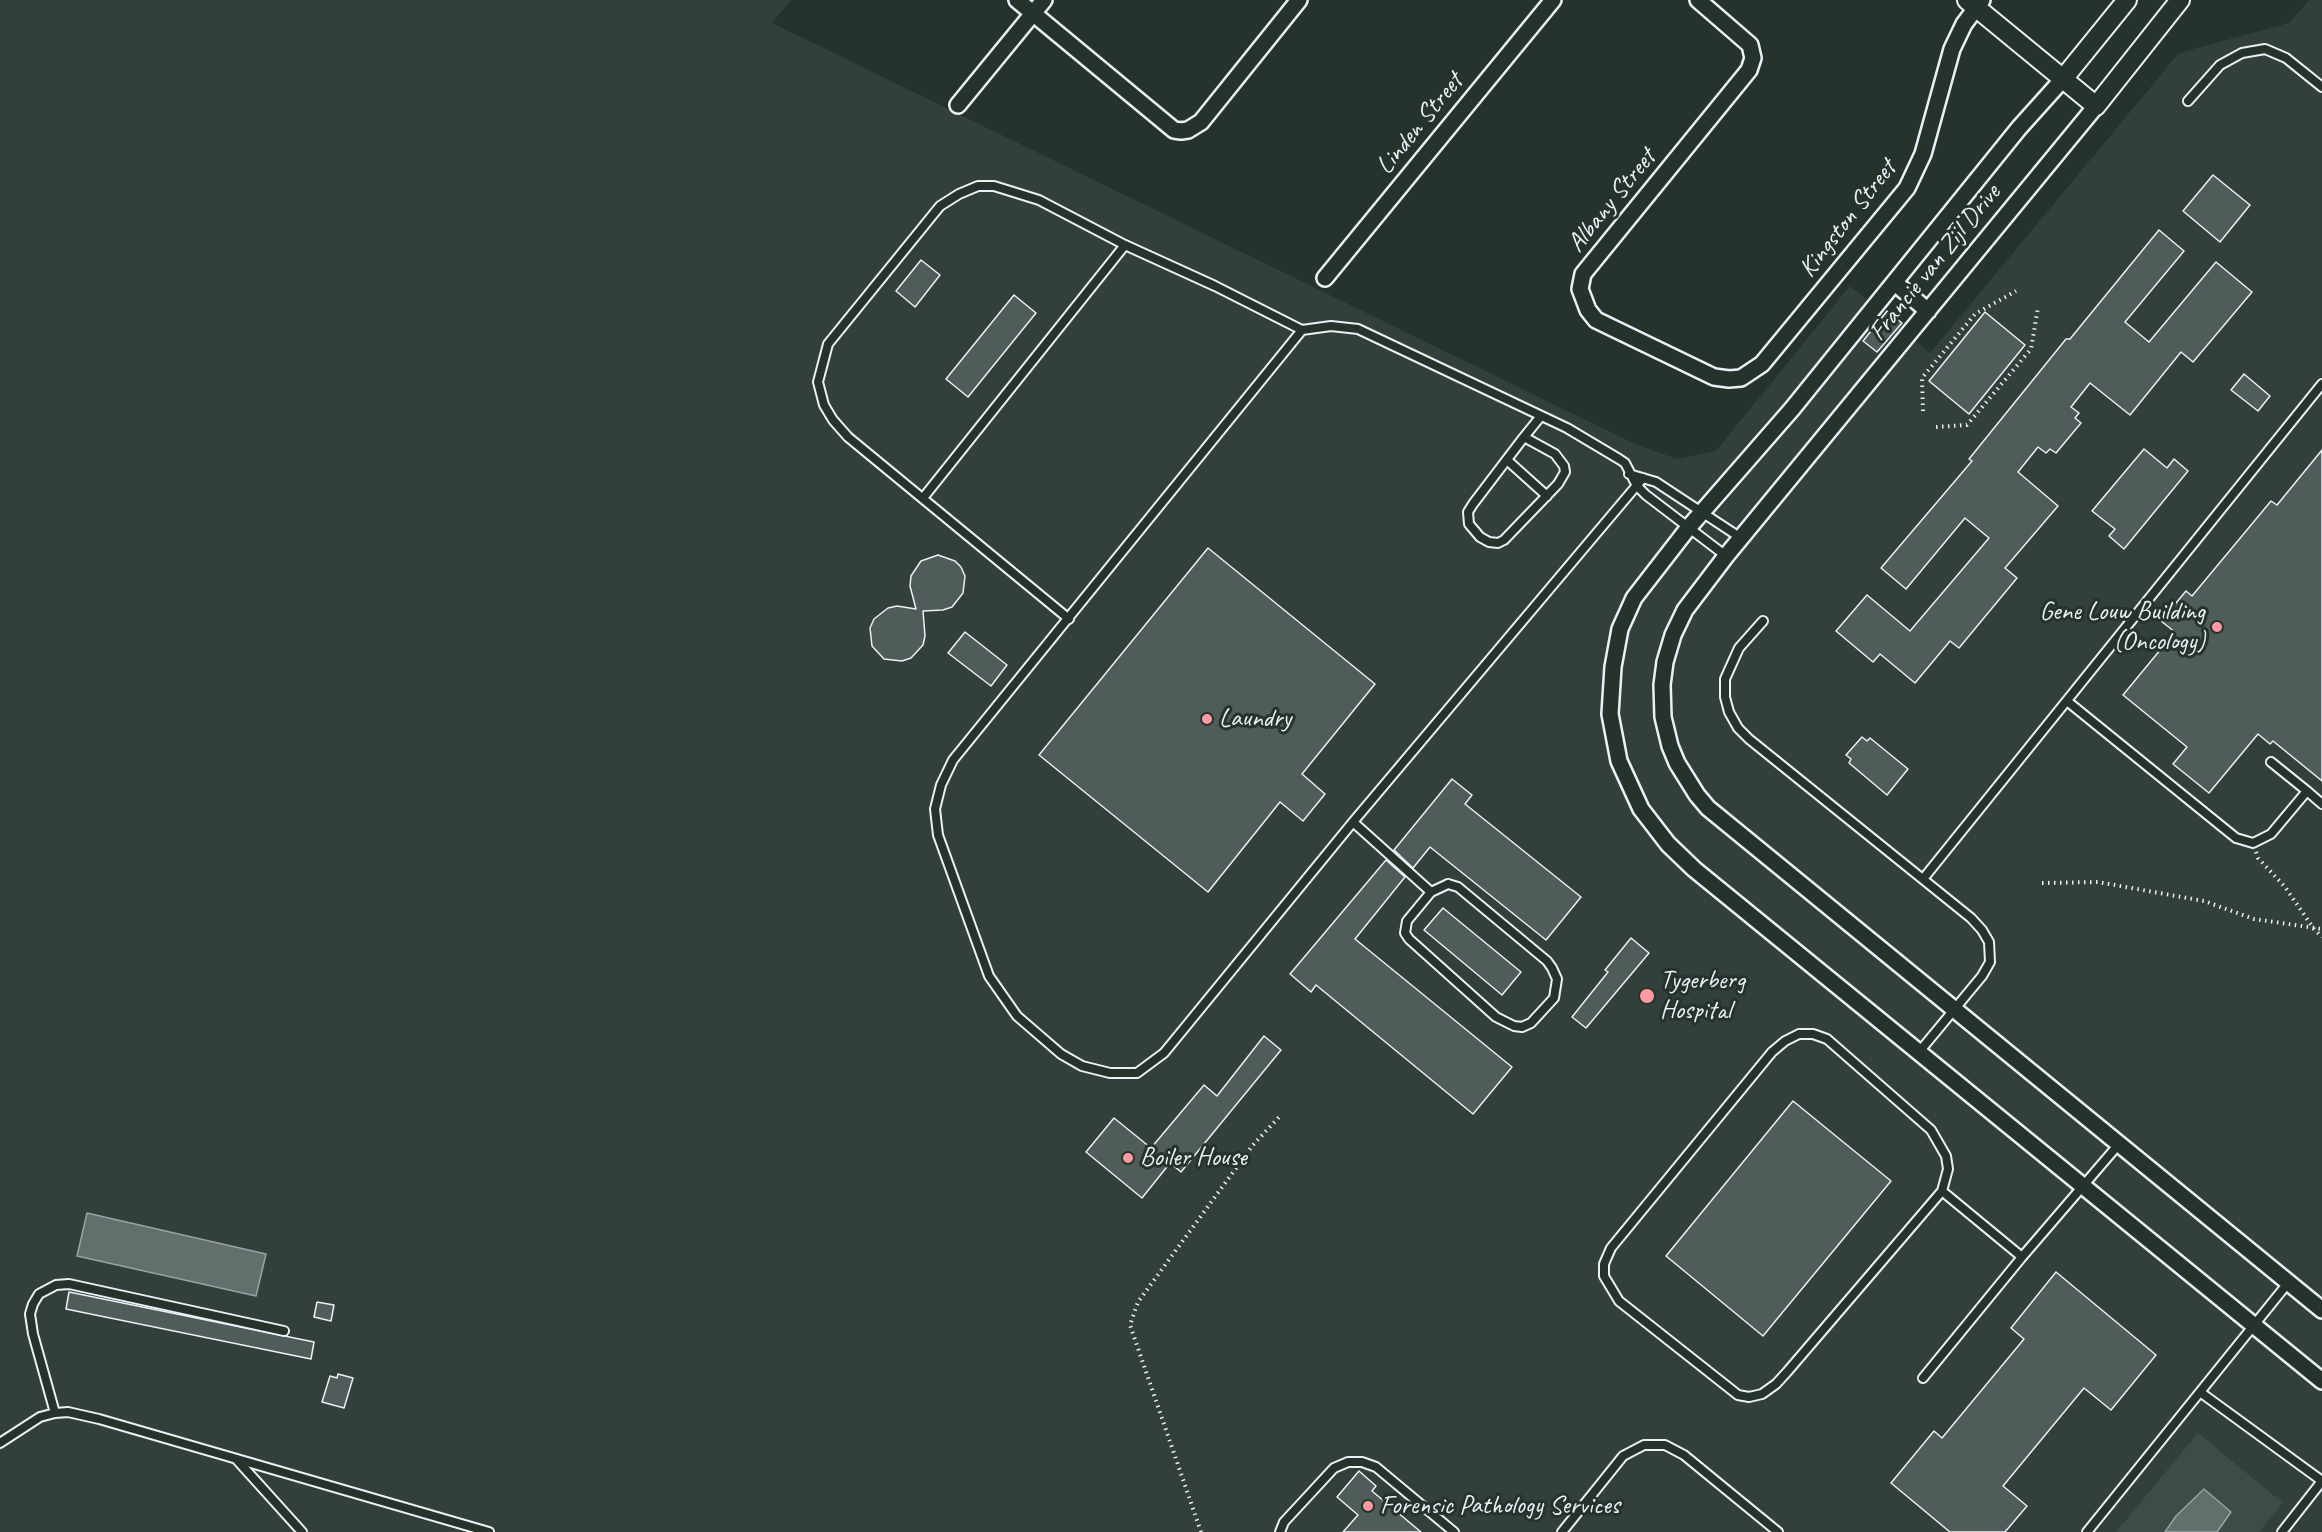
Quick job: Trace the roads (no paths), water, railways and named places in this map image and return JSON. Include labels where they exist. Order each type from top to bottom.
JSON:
[{"type":"street","points":[[1017,0],[1174,129],[1181,131],[1188,130],[1201,122],[1299,0]]},
{"type":"street","points":[[958,105],[1044,0]]},
{"type":"street","name":"Linden Street","points":[[1325,278],[1553,0]]},
{"type":"street","name":"Albany Street","points":[[1698,0],[1750,45],[1753,58],[1749,70],[1583,274],[1580,289],[1587,310],[1596,320],[1714,377],[1729,380],[1741,378]]},
{"type":"street","name":"Francie van Zijl Drive","points":[[2127,0],[2063,79],[2019,128],[1792,409],[1689,527],[1634,598],[1620,630],[1613,667],[1610,714],[1619,761],[1641,809],[1668,844],[1694,869],[2322,1381]]},
{"type":"street","name":"Francie van Zijl Drive","points":[[2181,0],[1726,556],[1685,610],[1673,635],[1665,662],[1662,707],[1670,746],[1677,763],[1697,795],[1708,807],[1954,1011],[2322,1310]]},
{"type":"street","points":[[1975,2],[2096,106]]},
{"type":"street","name":"Kingston Street","points":[[1741,378],[1762,364],[1907,188],[1923,154],[1952,49],[1975,2]]},
{"type":"street","points":[[1895,283],[1928,311]]},
{"type":"lane","points":[[2188,101],[2220,65],[2242,53],[2265,49],[2286,58],[2322,87]]},
{"type":"lane","points":[[1069,619],[848,437],[824,405],[818,382],[828,344],[940,206],[958,194],[978,186],[994,186],[1023,194],[1125,246],[1215,286],[1302,330],[1331,326],[1358,329],[1541,416],[1612,454],[1624,463],[1637,486],[1726,556]]},
{"type":"lane","points":[[923,498],[1125,246]]},
{"type":"lane","points":[[1302,330],[953,760],[941,785],[935,808],[938,835],[988,976],[1017,1016],[1061,1054],[1082,1066],[1110,1073],[1137,1073],[1164,1053],[1353,822],[1643,478]]},
{"type":"lane","points":[[1923,879],[2322,384]]},
{"type":"lane","points":[[1524,437],[1555,454],[1564,466],[1565,472],[1547,496],[1504,540],[1498,543],[1489,542],[1480,537],[1469,524],[1468,512],[1524,437],[1541,416]]},
{"type":"lane","points":[[1508,460],[1547,496]]},
{"type":"lane","points":[[1629,474],[1656,482],[1741,538]]},
{"type":"lane","points":[[1763,621],[1739,648],[1725,679],[1727,704],[1738,728],[1971,918],[1989,942],[1990,962],[1982,976],[1919,1052]]},
{"type":"lane","points":[[2067,701],[2236,838],[2253,843],[2271,834],[2307,791]]},
{"type":"lane","points":[[2271,762],[2322,804]]},
{"type":"lane","points":[[1353,822],[1431,892]]},
{"type":"lane","points":[[1448,884],[1458,887],[1547,961],[1557,979],[1557,987],[1554,998],[1531,1023],[1522,1027],[1514,1026],[1496,1017],[1409,939],[1405,933],[1407,921],[1431,892],[1448,884]]},
{"type":"lane","points":[[1799,1034],[1813,1034],[1827,1039],[1931,1130],[1946,1156],[1948,1169],[1942,1191],[1788,1372],[1761,1394],[1749,1397],[1738,1395],[1619,1301],[1604,1276],[1604,1264],[1611,1248],[1772,1052],[1785,1041],[1799,1034]]},
{"type":"lane","points":[[1923,1378],[2022,1257],[2119,1144]]},
{"type":"lane","points":[[1942,1191],[2022,1257]]},
{"type":"lane","points":[[2087,1532],[2288,1283]]},
{"type":"lane","points":[[55,1413],[33,1334],[30,1314],[39,1294],[56,1285],[69,1284],[284,1331]]},
{"type":"lane","points":[[2200,1392],[2322,1481],[2282,1532]]},
{"type":"lane","points":[[0,1443],[40,1417],[68,1412],[489,1532]]},
{"type":"lane","points":[[1562,1532],[1623,1456],[1644,1445],[1665,1445],[1684,1455],[1778,1532]]},
{"type":"lane","points":[[237,1460],[302,1532]]},
{"type":"lane","points":[[1280,1532],[1284,1522],[1335,1468],[1348,1462],[1362,1462],[1376,1467],[1454,1532]]},
{"type":"place","name":"Gene Louw Building (Oncology)","points":[[2217,627]]},
{"type":"place","name":"Laundry","points":[[1207,719]]},
{"type":"place","name":"Tygerberg Hospital","points":[[1647,996]]},
{"type":"place","name":"Boiler House","points":[[1128,1158]]},
{"type":"place","name":"Forensic Pathology Services","points":[[1368,1506]]}]
